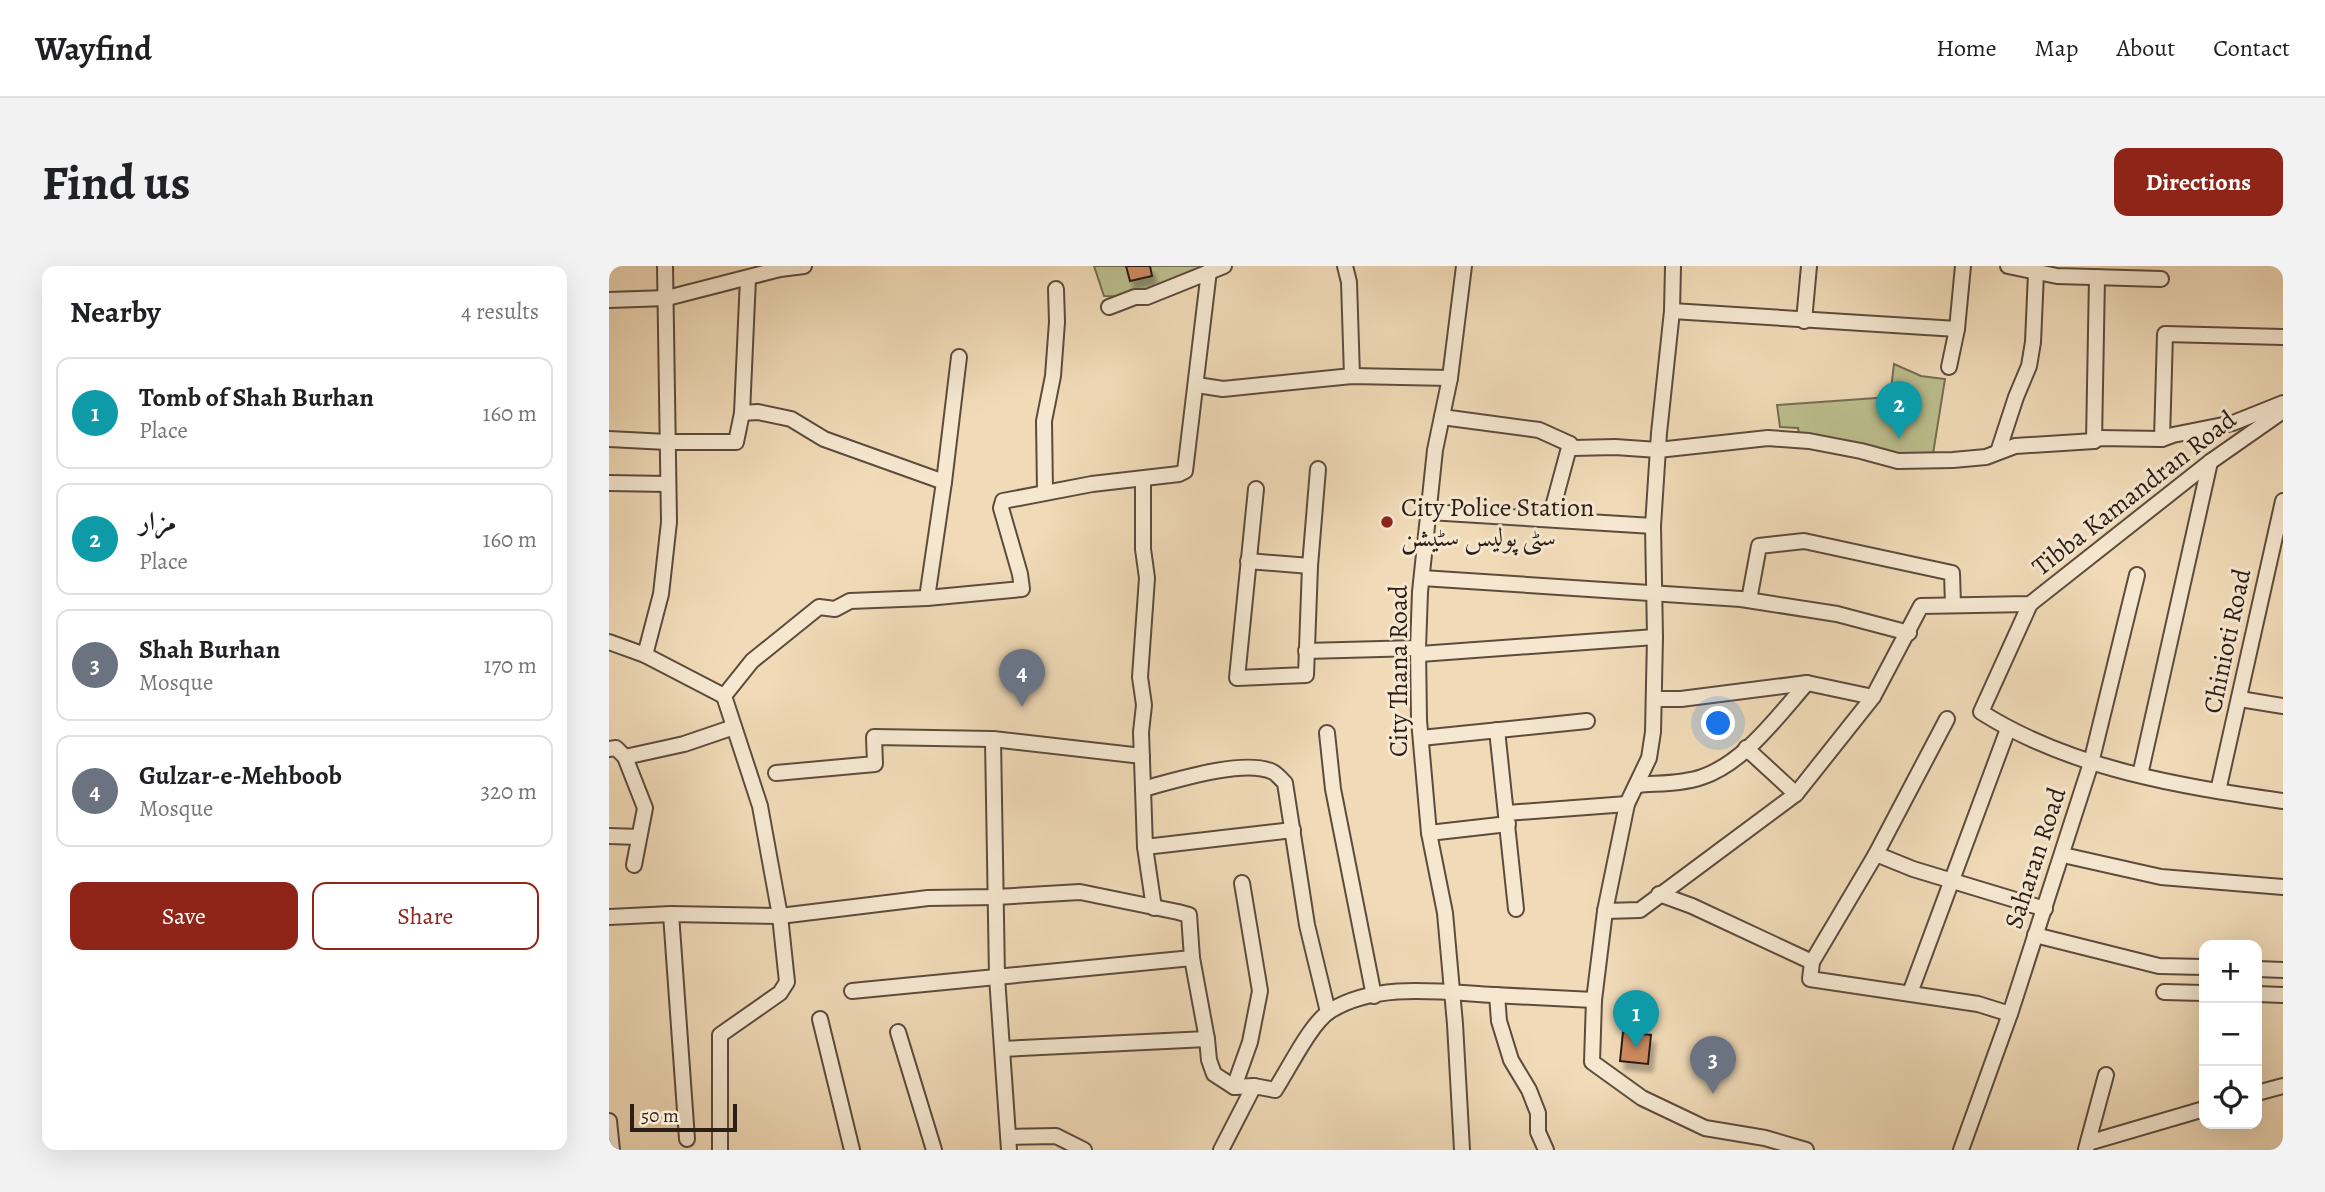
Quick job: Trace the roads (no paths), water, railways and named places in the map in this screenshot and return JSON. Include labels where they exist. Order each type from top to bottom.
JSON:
[{"type":"street","points":[[645,655],[661,594],[669,522],[665,266]]},
{"type":"street","points":[[609,300],[667,298],[804,266]]},
{"type":"street","points":[[1345,266],[1349,282],[1352,376]]},
{"type":"street","name":"City Thana Road","points":[[1462,1150],[1444,913],[1429,833],[1421,738],[1419,651],[1422,578],[1435,450],[1450,378],[1464,266]]},
{"type":"street","points":[[1673,266],[1672,311],[1653,526],[1655,699],[1649,758],[1627,804],[1605,911],[1594,1000],[1592,1062],[1642,1098],[1705,1128],[1765,1138],[1806,1150]]},
{"type":"street","points":[[1804,321],[1809,266]]},
{"type":"street","points":[[1949,367],[1957,329],[1963,266]]},
{"type":"street","points":[[2008,266],[2057,276],[2161,279]]},
{"type":"street","points":[[1109,307],[1135,297],[1147,297],[1217,268]]},
{"type":"street","points":[[724,696],[752,660],[820,607],[835,610],[850,601],[927,598],[1022,589],[1001,503],[1003,500],[1092,484],[1143,480],[1185,471],[1217,268]]},
{"type":"street","points":[[1998,452],[2029,366],[2036,273]]},
{"type":"street","points":[[2094,441],[2097,277]]},
{"type":"street","points":[[609,439],[736,442],[742,413],[748,278]]},
{"type":"street","points":[[1045,492],[1044,421],[1053,376],[1058,322],[1056,289]]},
{"type":"street","points":[[1672,311],[1957,329]]},
{"type":"street","points":[[2162,439],[2165,334],[2283,337]]},
{"type":"street","points":[[927,598],[959,357]]},
{"type":"street","points":[[1197,385],[1223,389],[1352,376],[1450,378]]},
{"type":"street","points":[[1442,417],[1539,430],[1570,444],[1573,448],[1658,450],[1768,438],[1809,441],[1898,461],[1986,457],[2015,446],[2094,441],[2099,438],[2162,439],[2233,423],[2283,403]]},
{"type":"street","name":"Tibba Kamandran Road","points":[[1605,911],[1640,910],[1796,794],[1873,697],[1921,606],[2030,604],[2210,462],[2283,411]]},
{"type":"street","points":[[742,413],[758,412],[792,419],[824,439],[944,482]]},
{"type":"street","points":[[1550,518],[1570,444]]},
{"type":"street","points":[[2140,775],[2210,462]]},
{"type":"street","points":[[1255,489],[1237,678],[1306,675],[1310,566],[1318,469]]},
{"type":"street","points":[[1143,480],[1143,549],[1147,578],[1140,677],[1144,705],[1142,756],[1145,847],[1154,908]]},
{"type":"street","points":[[609,483],[667,484]]},
{"type":"street","name":"Chinioti Road","points":[[2218,792],[2277,554],[2283,501]]},
{"type":"street","points":[[1429,512],[1653,526]]},
{"type":"street","points":[[1749,600],[1759,545],[1804,541],[1952,573],[1952,605]]},
{"type":"street","points":[[1248,561],[1310,566]]},
{"type":"street","name":"Saharan Road","points":[[1961,1150],[2063,855],[2091,763],[2137,575]]},
{"type":"street","points":[[1422,578],[1749,600],[1837,614],[1909,633]]},
{"type":"street","points":[[2030,604],[1981,712],[2008,729],[2091,763],[2218,792],[2283,801]]},
{"type":"street","points":[[1306,650],[1419,651],[1655,638]]},
{"type":"street","points":[[609,642],[645,655],[724,696],[760,806],[780,916],[786,982],[780,993],[720,1035],[720,1150]]},
{"type":"street","points":[[1655,699],[1681,699],[1807,683],[1873,697]]},
{"type":"street","points":[[1637,785],[1702,777],[1727,765],[1763,733],[1807,683]]},
{"type":"street","points":[[2240,699],[2283,706]]},
{"type":"street","points":[[1947,719],[1875,853],[1812,962],[1810,979],[1978,1004],[2010,1014]]},
{"type":"street","points":[[1421,738],[1587,721]]},
{"type":"street","points":[[625,757],[684,744],[734,727]]},
{"type":"street","points":[[1910,993],[2008,729]]},
{"type":"street","points":[[1497,730],[1516,909]]},
{"type":"street","points":[[1327,733],[1332,789],[1374,996]]},
{"type":"street","points":[[776,773],[875,764],[874,737],[993,739],[1142,756]]},
{"type":"street","points":[[993,739],[997,978],[1009,1143],[1056,1136],[1084,1150]]},
{"type":"street","points":[[609,749],[616,748],[625,757],[645,808],[633,866]]},
{"type":"street","points":[[1746,748],[1796,794]]},
{"type":"street","points":[[1143,789],[1192,775],[1228,769],[1273,772],[1285,783],[1307,925],[1328,1012]]},
{"type":"street","points":[[1429,833],[1507,819],[1627,804]]},
{"type":"street","points":[[1145,847],[1293,830]]},
{"type":"street","points":[[609,836],[639,837]]},
{"type":"street","points":[[1875,853],[1913,869],[2045,909]]},
{"type":"street","points":[[2063,855],[2161,877],[2283,887]]},
{"type":"street","points":[[1234,1087],[1250,1042],[1260,991],[1242,883]]},
{"type":"street","points":[[609,917],[780,916],[928,898],[1080,892],[1189,915],[1192,958],[1209,1060],[1214,1074],[1234,1087],[1254,1086],[1275,1090],[1304,1041],[1328,1012],[1352,1001],[1417,991],[1594,1000]]},
{"type":"street","points":[[1660,894],[1692,906],[1812,962]]},
{"type":"street","points":[[671,915],[687,1139]]},
{"type":"street","points":[[2035,935],[2159,966],[2199,967]]},
{"type":"street","points":[[852,991],[1192,958]]},
{"type":"street","points":[[2262,969],[2283,970]]},
{"type":"street","points":[[2164,992],[2199,993]]},
{"type":"street","points":[[2262,994],[2283,995]]},
{"type":"street","points":[[1497,995],[1499,1021],[1511,1060],[1529,1090],[1538,1113],[1538,1132],[1546,1150]]},
{"type":"street","points":[[820,1019],[852,1150]]},
{"type":"street","points":[[898,1032],[934,1150]]},
{"type":"street","points":[[1003,1049],[1207,1039]]},
{"type":"street","points":[[2087,1147],[2106,1075]]},
{"type":"street","points":[[1221,1150],[1254,1086]]},
{"type":"street","points":[[2262,1092],[2283,1086]]},
{"type":"street","points":[[2087,1147],[2199,1111]]},
{"type":"street","points":[[609,1121],[612,1150]]},
{"type":"place","name":"مزار","points":[[1899,439]]},
{"type":"place","name":"City Police Station سٹی پولیس سٹیشن","points":[[1387,522]]},
{"type":"place","name":"Gulzar-e-Mehboob","points":[[1022,707]]},
{"type":"place","name":"Tomb of Shah Burhan","points":[[1636,1048]]},
{"type":"place","name":"Shah Burhan","points":[[1713,1094]]}]
